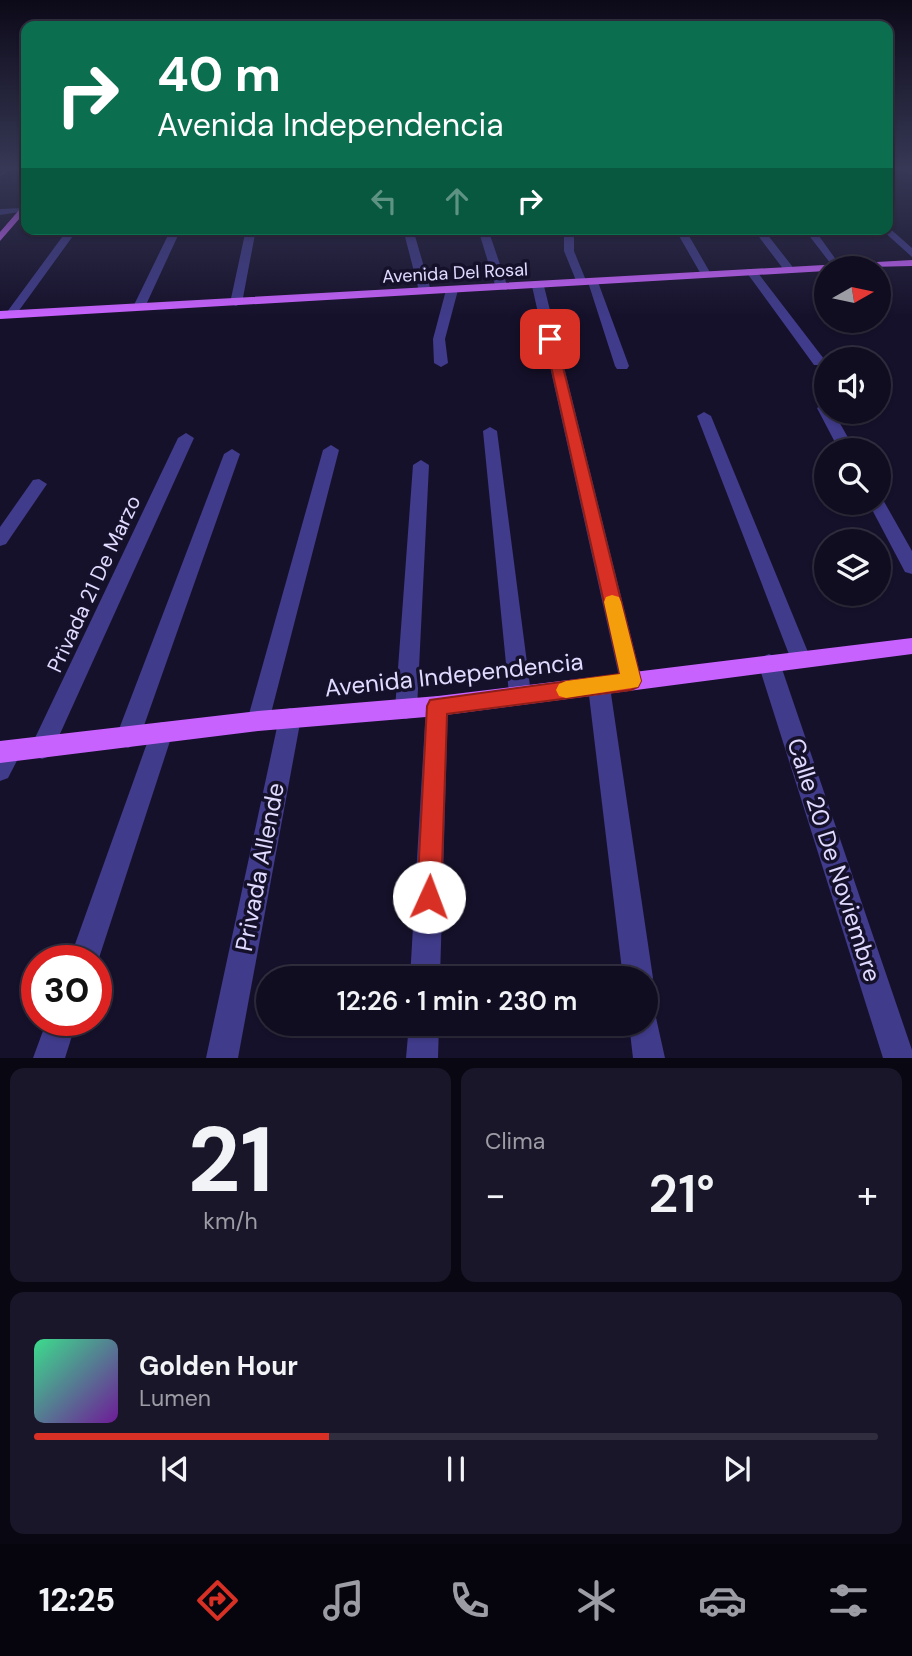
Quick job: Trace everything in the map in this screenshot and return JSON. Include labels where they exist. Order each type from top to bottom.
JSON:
[{"type":"main road","points":[[0,238],[16,218]]},
{"type":"main road","name":"Avenida Del Rosal","points":[[891,264],[912,263]]},
{"type":"main road","name":"Avenida Del Rosal","points":[[5,315],[538,286],[814,267]]},
{"type":"main road","name":"Avenida Independencia","points":[[3,758],[42,748],[162,732],[437,706],[520,694],[599,687],[800,657],[912,646]]},
{"type":"street","points":[[5,315],[68,235]]},
{"type":"street","points":[[139,307],[173,235]]},
{"type":"street","points":[[236,303],[250,235]]},
{"type":"street","points":[[410,235],[425,291]]},
{"type":"street","points":[[485,235],[502,288]]},
{"type":"street","points":[[569,235],[569,251],[587,283],[622,366]]},
{"type":"street","points":[[683,235],[706,275]]},
{"type":"street","points":[[763,235],[788,268]]},
{"type":"street","points":[[815,235],[830,256]]},
{"type":"street","points":[[892,235],[912,254]]},
{"type":"street","points":[[751,271],[814,355]]},
{"type":"street","points":[[538,286],[631,681]]},
{"type":"street","points":[[441,363],[439,340],[452,290]]},
{"type":"street","points":[[704,416],[800,657]]},
{"type":"street","points":[[490,430],[520,694]]},
{"type":"street","name":"Privada 21 De Marzo","points":[[42,748],[186,438]]},
{"type":"street","points":[[258,721],[331,450]]},
{"type":"street","points":[[128,737],[232,454]]},
{"type":"street","points":[[406,709],[421,465]]},
{"type":"street","points":[[0,540],[39,484]]},
{"type":"street","points":[[883,515],[912,567]]},
{"type":"street","name":"Calle 20 De Noviembre","points":[[769,663],[899,1058]]},
{"type":"street","points":[[599,687],[636,966]]},
{"type":"street","points":[[426,966],[437,706]]},
{"type":"street","name":"Privada Allende","points":[[222,1058],[290,718]]},
{"type":"street","points":[[89,945],[162,732]]},
{"type":"street","points":[[49,1058],[57,1036]]},
{"type":"street","points":[[422,1058],[423,1036]]},
{"type":"street","points":[[646,1036],[649,1058]]},
{"type":"slow traffic","points":[[566,690],[631,681],[612,602]]},
{"type":"route","points":[[429,897],[437,706],[631,681],[550,339]]}]
